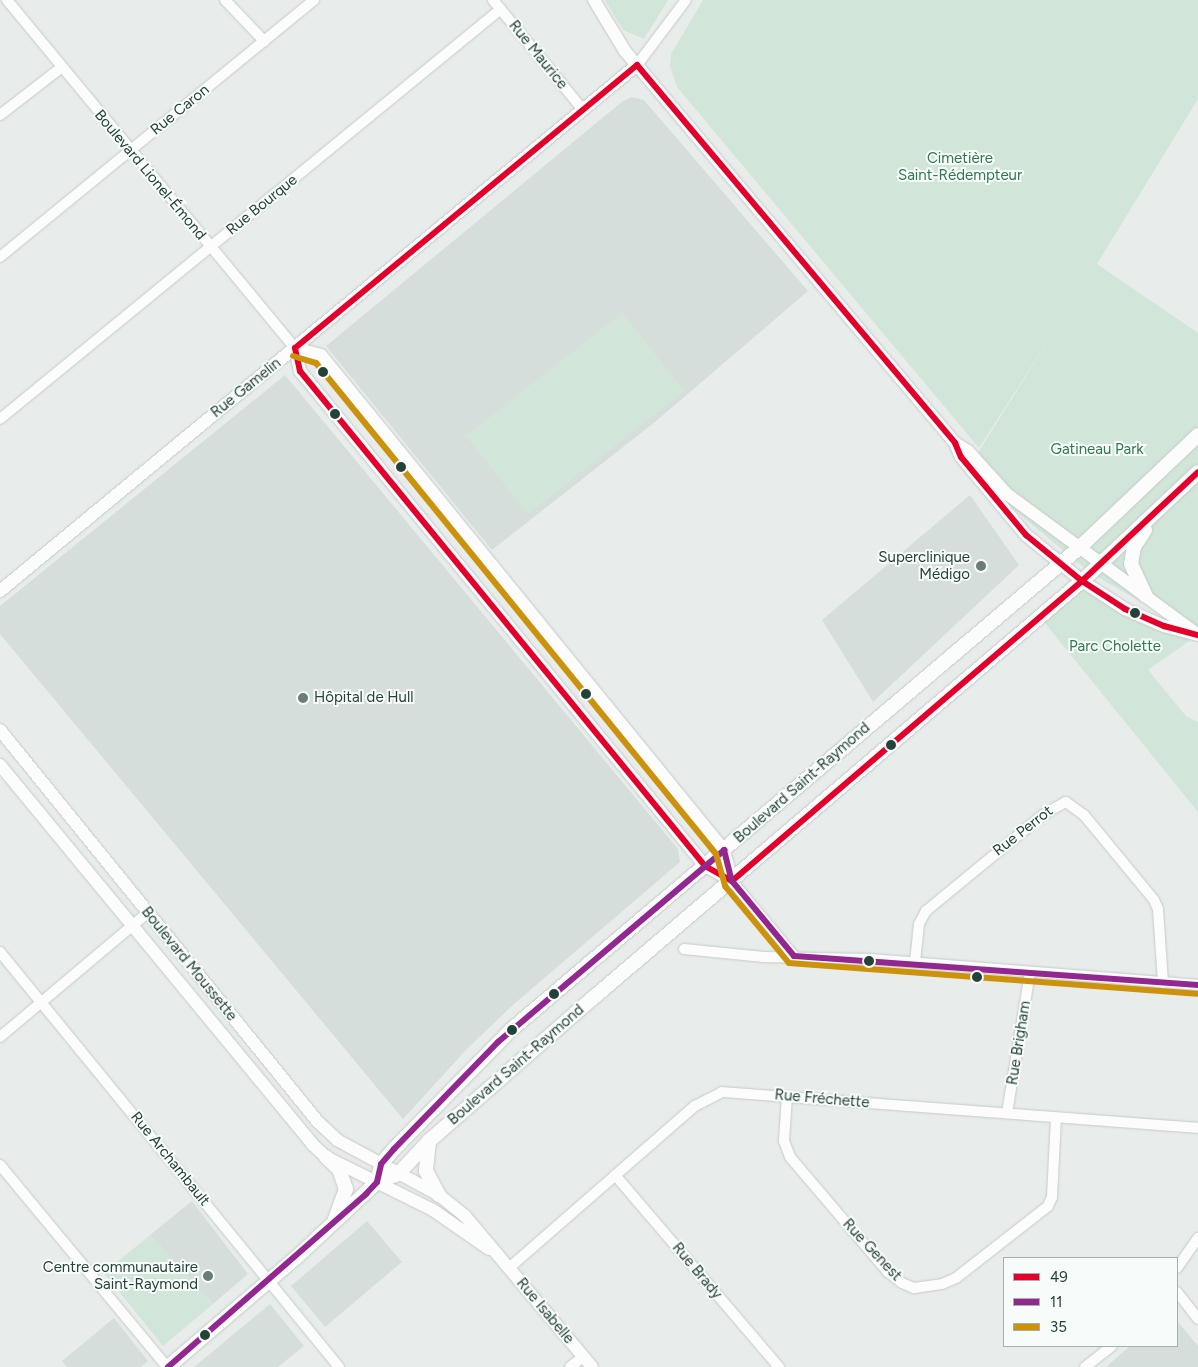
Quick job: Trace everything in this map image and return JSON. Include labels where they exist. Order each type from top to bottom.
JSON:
[{"type":"main road","name":"Boulevard Saint-Raymond","points":[[381,1164],[498,1042],[1079,548],[1198,435]]},
{"type":"main road","name":"Boulevard Saint-Raymond","points":[[168,1367],[270,1280],[377,1182],[398,1174],[429,1141],[1082,581],[1198,472]]},
{"type":"main road","points":[[1146,596],[1132,572],[1131,556],[1158,511]]},
{"type":"main road","points":[[429,1141],[426,1171],[439,1195]]},
{"type":"main road","points":[[326,1157],[339,1169],[346,1189],[334,1223]]},
{"type":"main road","points":[[377,1182],[381,1164]]},
{"type":"street","name":"Boulevard Lionel-Émond","points":[[7,0],[130,152],[295,348],[300,371],[705,866],[732,881]]},
{"type":"street","points":[[225,0],[264,41]]},
{"type":"street","name":"Rue Caron","points":[[0,257],[314,0]]},
{"type":"street","name":"Rue Maurice","points":[[493,0],[584,110]]},
{"type":"street","points":[[594,0],[638,65],[954,443],[960,456],[1009,516],[1059,564],[1082,581],[1144,619],[1197,634]]},
{"type":"street","name":"Rue Gamelin","points":[[0,591],[638,65],[686,0]]},
{"type":"street","name":"Rue Bourque","points":[[0,419],[501,9]]},
{"type":"street","points":[[0,115],[62,67]]},
{"type":"street","points":[[295,348],[320,355],[724,850],[732,881],[794,956]]},
{"type":"street","points":[[954,443],[968,451],[1008,494],[1197,634]]},
{"type":"street","name":"Boulevard Moussette","points":[[0,730],[318,1122],[337,1140],[398,1174]]},
{"type":"street","name":"Boulevard Moussette","points":[[0,765],[296,1127],[326,1157],[377,1182]]},
{"type":"street","name":"Rue Perrot","points":[[915,962],[919,924],[926,911],[1044,814],[1066,802],[1084,815],[1154,900],[1158,909],[1162,983]]},
{"type":"street","points":[[0,1037],[147,913]]},
{"type":"street","points":[[684,949],[764,957],[794,956],[915,962],[1162,983],[1198,984]]},
{"type":"street","name":"Rue Archambault","points":[[0,952],[270,1280],[339,1367]]},
{"type":"street","name":"Rue Brigham","points":[[1007,1114],[1030,972]]},
{"type":"street","name":"Rue Fréchette","points":[[509,1268],[695,1106],[712,1095],[736,1091],[1198,1128]]},
{"type":"street","name":"Rue Genest","points":[[787,1096],[784,1141],[790,1157],[888,1272],[902,1283],[914,1288],[942,1284],[956,1278],[1048,1206],[1052,1197],[1056,1118]]},
{"type":"street","points":[[0,1165],[168,1367]]},
{"type":"street","name":"Rue Isabelle","points":[[398,1174],[439,1195],[470,1221],[592,1367]]},
{"type":"street","name":"Rue Brady","points":[[615,1175],[779,1367]]},
{"type":"street","name":"Rue Isabelle","points":[[377,1182],[433,1210],[497,1255]]},
{"type":"street","points":[[1178,1267],[1198,1238]]},
{"type":"street","points":[[1178,1293],[1198,1319]]},
{"type":"street","points":[[1084,1367],[1111,1347]]},
{"type":"street","points":[[570,1367],[583,1357]]},
{"type":"shaded area","points":[[632,97],[644,100],[808,291],[655,422],[492,550],[326,346],[623,101]]},
{"type":"shaded area","name":"Hôpital de Hull","points":[[285,375],[678,849],[680,862],[514,1004],[467,1049],[403,1119],[0,634],[0,606]]},
{"type":"shaded area","points":[[970,495],[1019,565],[873,702],[822,620]]},
{"type":"shaded area","points":[[192,1201],[248,1274],[213,1304],[150,1235]]},
{"type":"shaded area","points":[[367,1221],[402,1262],[325,1327],[291,1286]]},
{"type":"shaded area","points":[[270,1304],[304,1346],[278,1367],[194,1367]]},
{"type":"shaded area","points":[[114,1318],[148,1361],[141,1367],[67,1367],[62,1361]]},
{"type":"shaded area","points":[[1178,1322],[1198,1346],[1198,1367],[1106,1367],[1129,1347],[1178,1347]]},
{"type":"green space","points":[[605,0],[668,0],[644,39],[623,30]]},
{"type":"green space","name":"Cimetière Saint-Rédempteur","points":[[703,0],[1198,0],[1198,99],[1097,264],[1198,333],[1198,635],[1148,670],[1186,716],[1198,722],[1198,812],[1040,617],[1082,581],[1110,600],[1195,633],[1089,572],[1005,502],[969,467],[1060,322],[979,448],[677,87],[670,66],[671,54]]},
{"type":"green space","points":[[622,313],[684,391],[528,514],[466,436]]},
{"type":"green space","points":[[150,1235],[213,1304],[163,1346],[104,1273]]},
{"type":"transit line","name":"49","points":[[295,348],[637,65],[955,443],[961,457],[1026,535],[1082,581],[1125,609],[1164,626],[1198,635]]},
{"type":"transit line","name":"49","points":[[295,348],[300,371],[705,866],[732,881],[1082,581],[1198,472]]},
{"type":"transit line","name":"35","points":[[293,356],[316,363],[716,854],[725,886],[789,963],[1197,994]]},
{"type":"transit line","name":"11","points":[[168,1367],[366,1194],[377,1182],[381,1164],[394,1149],[498,1042],[724,850],[732,881],[794,956]]},
{"type":"transit line","name":"11","points":[[794,956],[1198,985]]},
{"type":"place","name":"Superclinique Médigo","points":[[981,566]]},
{"type":"place","name":"Hôpital de Hull","points":[[303,698]]},
{"type":"place","name":"Centre communautaire Saint-Raymond","points":[[208,1276]]},
{"type":"park label","name":"Gatineau Park","points":[[1097,450]]},
{"type":"park label","name":"Parc Cholette","points":[[1115,647]]}]
